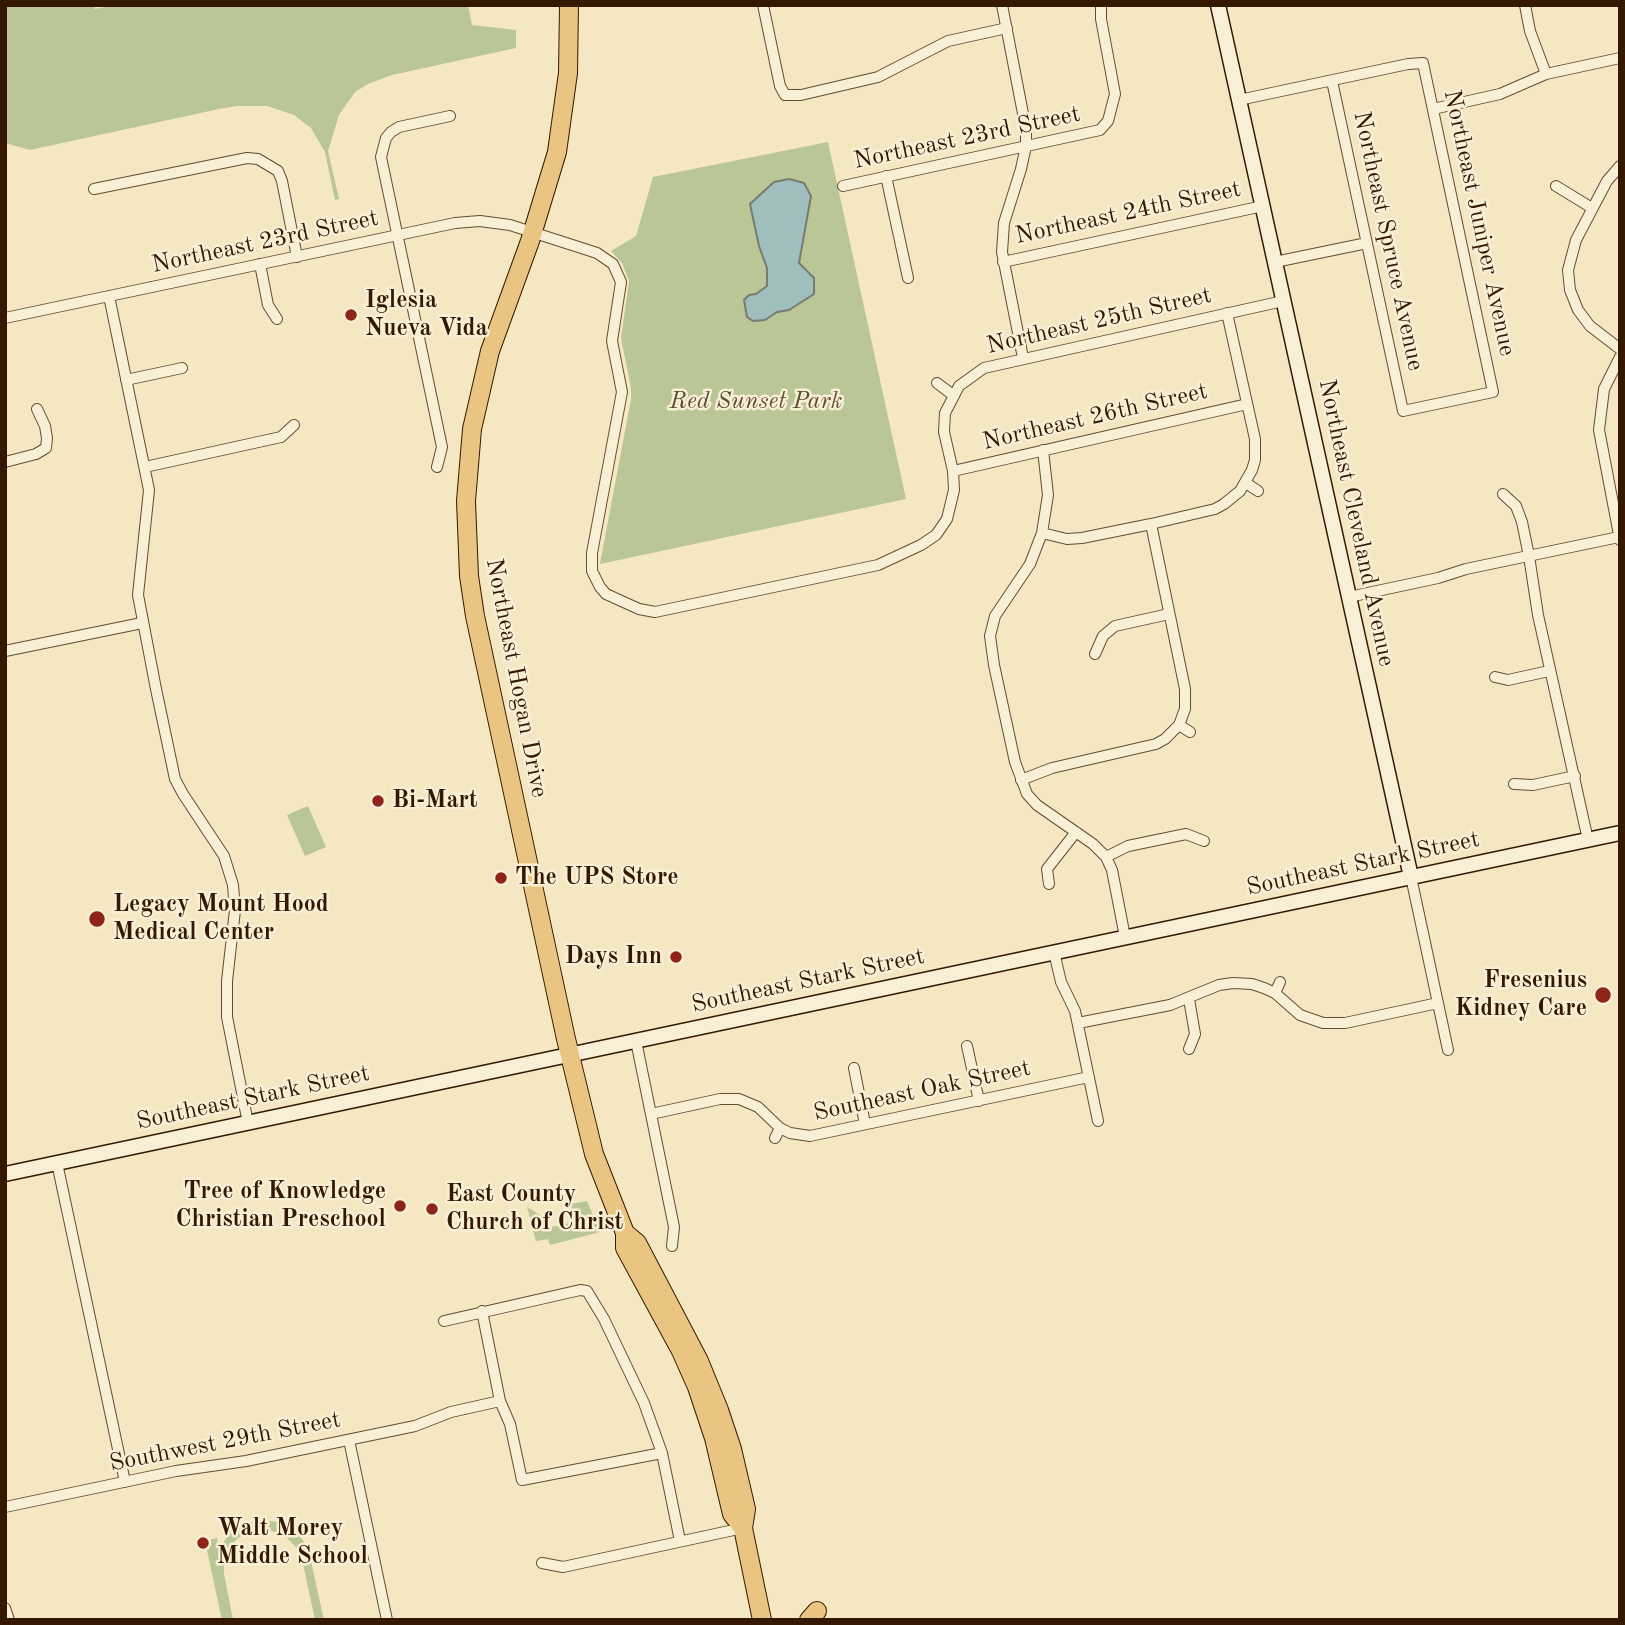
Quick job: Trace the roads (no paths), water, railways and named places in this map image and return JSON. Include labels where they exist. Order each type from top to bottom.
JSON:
[{"type":"highway","name":"Northeast Hogan Drive","points":[[569,5],[569,62],[562,122],[551,175],[490,352],[480,390],[470,452],[466,527],[475,616],[594,1154],[625,1233],[637,1242],[711,1387],[738,1472],[746,1509],[743,1528],[762,1620]]},
{"type":"main road","name":"Northeast Cleveland Avenue","points":[[1219,5],[1411,877]]},
{"type":"main road","name":"Southeast Stark Street","points":[[5,1174],[1620,833]]},
{"type":"street","points":[[763,5],[780,86],[785,95],[801,95],[878,77],[948,41],[1007,28]]},
{"type":"street","points":[[1002,5],[1024,108],[1026,146],[1004,223],[1003,262],[1023,358]]},
{"type":"street","name":"Northeast 23rd Street","points":[[843,186],[1100,130],[1108,121],[1115,94],[1101,19],[1101,5]]},
{"type":"street","points":[[1525,5],[1530,31],[1546,74]]},
{"type":"street","points":[[1433,108],[1500,94],[1546,74],[1620,58]]},
{"type":"street","name":"Northeast Juniper Avenue","points":[[1332,81],[1423,63],[1433,108],[1493,392],[1404,411]]},
{"type":"street","points":[[1239,100],[1332,81]]},
{"type":"street","name":"Northeast Spruce Avenue","points":[[1332,81],[1404,411]]},
{"type":"street","points":[[437,467],[442,447],[381,157],[386,138],[399,127],[450,116]]},
{"type":"street","points":[[94,189],[247,158],[258,159],[278,171],[282,181],[297,257]]},
{"type":"street","points":[[1620,166],[1607,181],[1592,208],[1572,249],[1568,270],[1570,290],[1584,318],[1620,349]]},
{"type":"street","points":[[886,176],[908,278]]},
{"type":"street","points":[[1556,186],[1592,208]]},
{"type":"street","name":"Northeast 24th Street","points":[[1003,262],[1263,206]]},
{"type":"street","name":"Northeast 23rd Street","points":[[5,318],[455,223],[480,221],[510,225],[606,258],[617,269],[621,282],[612,341],[621,402],[591,561],[596,580],[606,594],[639,609],[662,610],[878,565],[936,535],[947,519],[953,500],[953,471]]},
{"type":"street","points":[[1275,262],[1367,243]]},
{"type":"street","points":[[260,264],[268,305],[277,319]]},
{"type":"street","points":[[109,296],[145,467],[148,504],[138,596],[142,623],[175,779],[224,856],[233,885],[235,910],[227,981],[227,1017],[248,1123]]},
{"type":"street","name":"Northeast 25th Street","points":[[953,395],[975,373],[1023,358],[1283,301]]},
{"type":"street","points":[[1042,533],[1067,539],[1082,538],[1215,509],[1233,498],[1246,483],[1252,470],[1255,450],[1227,313]]},
{"type":"street","points":[[1349,597],[1620,538],[1600,440],[1599,419],[1604,389],[1620,357]]},
{"type":"street","points":[[127,380],[182,368]]},
{"type":"street","points":[[937,383],[953,395],[944,422],[953,471]]},
{"type":"street","name":"Northeast 26th Street","points":[[953,471],[1247,404]]},
{"type":"street","points":[[5,461],[36,454],[46,448],[45,426],[37,409]]},
{"type":"street","points":[[145,467],[281,437],[295,425]]},
{"type":"street","points":[[1043,450],[1048,495],[1042,533],[1030,564],[995,616],[990,636],[994,665],[1015,762],[1027,794],[1106,857],[1112,870],[1125,937]]},
{"type":"street","points":[[1246,483],[1258,491]]},
{"type":"street","points":[[1503,494],[1516,506],[1530,556],[1549,671],[1588,840]]},
{"type":"street","points":[[1021,780],[1052,768],[1156,744],[1179,725],[1185,709],[1185,689],[1151,524]]},
{"type":"street","points":[[1095,654],[1103,636],[1115,626],[1169,614]]},
{"type":"street","points":[[5,652],[142,623]]},
{"type":"street","points":[[1495,677],[1508,680],[1549,671]]},
{"type":"street","points":[[1179,725],[1190,732]]},
{"type":"street","points":[[1514,784],[1533,785],[1575,776]]},
{"type":"street","points":[[1049,884],[1047,869],[1076,832]]},
{"type":"street","points":[[1106,857],[1128,846],[1186,834],[1204,841]]},
{"type":"street","name":"Northeast Cleveland Avenue","points":[[1411,877],[1448,1050]]},
{"type":"street","points":[[1054,952],[1061,982],[1077,1023],[1098,1121]]},
{"type":"street","points":[[1275,993],[1280,982]]},
{"type":"street","points":[[1077,1023],[1170,1005],[1219,985],[1233,983],[1252,984],[1275,993],[1300,1015],[1333,1024],[1438,1003]]},
{"type":"street","points":[[1188,999],[1195,1034],[1189,1049]]},
{"type":"street","points":[[636,1041],[674,1227],[672,1246]]},
{"type":"street","points":[[967,1046],[979,1101]]},
{"type":"street","points":[[853,1068],[865,1124]]},
{"type":"street","name":"Southeast Oak Street","points":[[651,1114],[729,1097],[758,1107],[778,1133],[810,1136],[1089,1077]]},
{"type":"street","points":[[57,1163],[125,1482]]},
{"type":"street","points":[[444,1321],[580,1290],[587,1291],[604,1318],[630,1371],[662,1452],[680,1541]]},
{"type":"street","points":[[482,1311],[500,1401],[510,1424],[522,1480],[662,1452]]},
{"type":"street","name":"Southwest 29th Street","points":[[5,1507],[176,1471],[246,1461],[415,1426],[451,1412],[500,1401]]},
{"type":"street","points":[[349,1440],[387,1620]]},
{"type":"street","points":[[542,1563],[563,1567],[743,1528]]},
{"type":"street","points":[[5,1608],[9,1620]]},
{"type":"water","points":[[789,179],[804,183],[811,196],[799,263],[814,278],[814,294],[789,310],[777,312],[765,320],[753,321],[747,317],[744,300],[767,286],[767,268],[750,204],[774,182]]},
{"type":"place","name":"Iglesia Nueva Vida","points":[[351,315]]},
{"type":"place","name":"Bi-Mart","points":[[378,801]]},
{"type":"place","name":"The UPS Store","points":[[501,878]]},
{"type":"place","name":"Legacy Mount Hood Medical Center","points":[[97,919]]},
{"type":"place","name":"Days Inn","points":[[676,957]]},
{"type":"place","name":"Fresenius Kidney Care","points":[[1603,995]]},
{"type":"place","name":"Tree of Knowledge Christian Preschool","points":[[400,1206]]},
{"type":"place","name":"East County Church of Christ","points":[[432,1209]]},
{"type":"place","name":"Walt Morey Middle School","points":[[203,1543]]},
{"type":"park label","name":"Red Sunset Park","points":[[756,402]]}]
